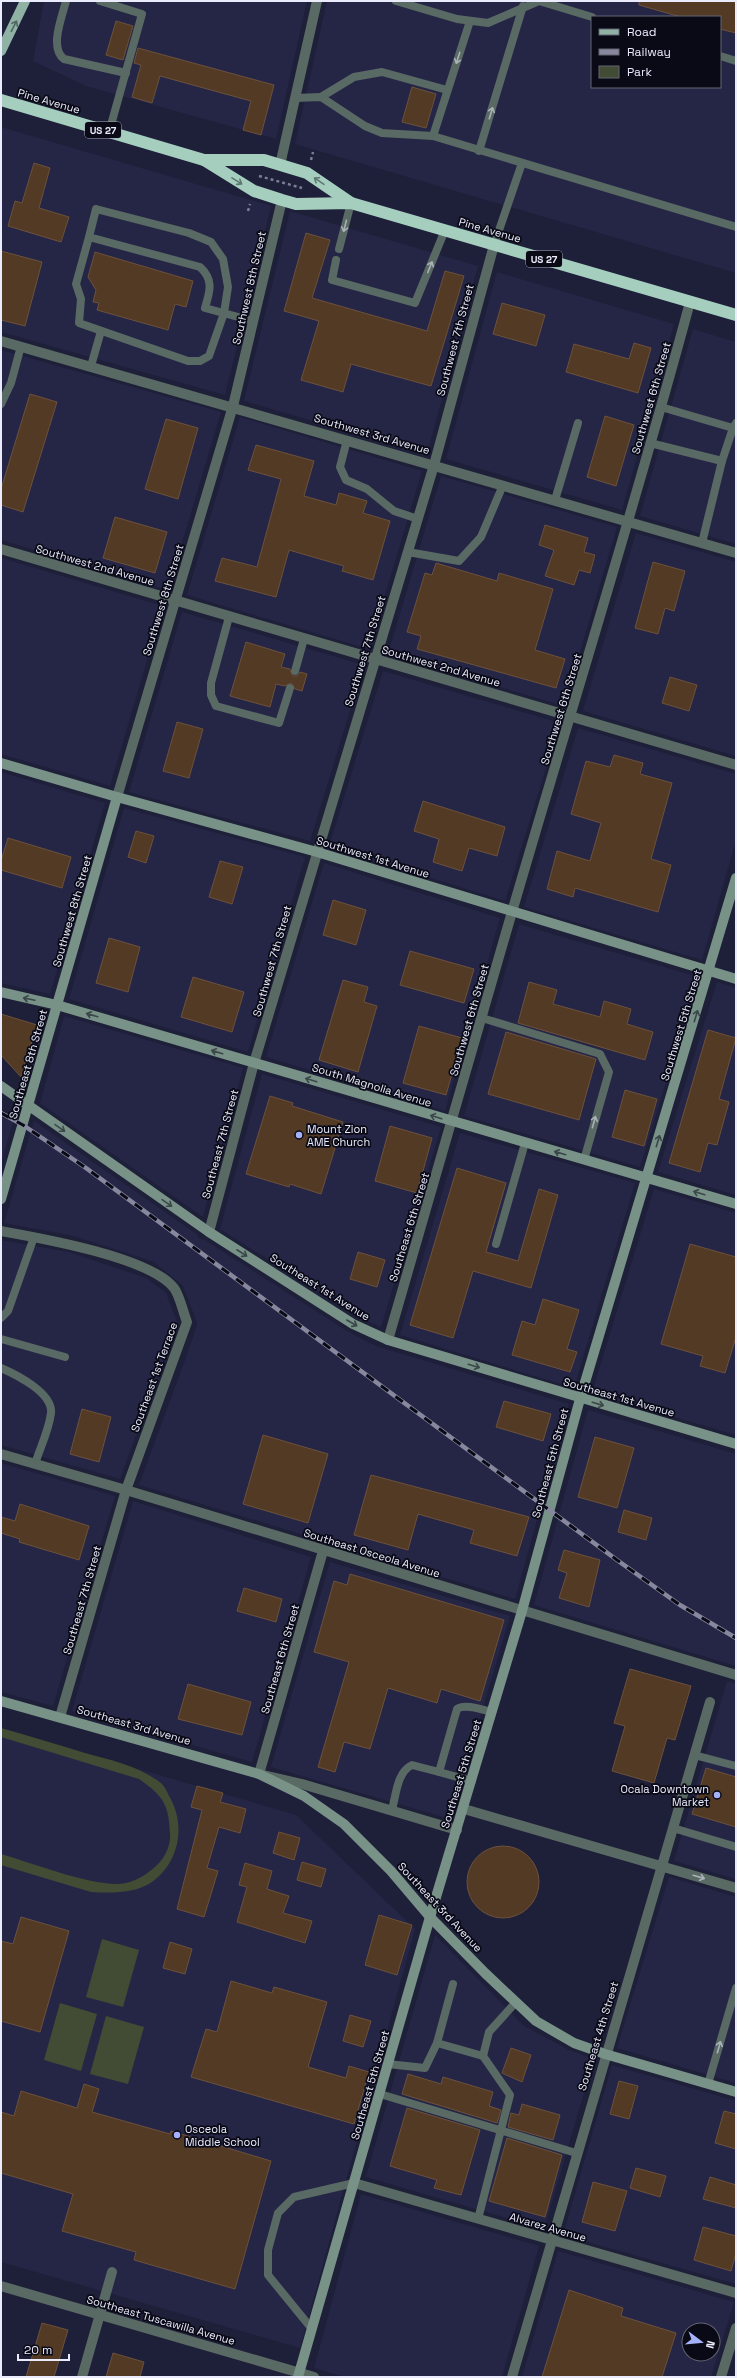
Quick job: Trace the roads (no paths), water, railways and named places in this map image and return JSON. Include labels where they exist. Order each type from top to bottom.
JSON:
[{"type":"highway","name":"Pine Avenue","points":[[1,100],[204,160],[254,191],[282,200],[296,204],[351,203],[736,315]]},
{"type":"highway","name":"Pine Avenue","points":[[204,160],[264,160],[307,173],[351,203]]},
{"type":"main road","points":[[1,51],[26,1]]},
{"type":"street","points":[[280,165],[318,1]]},
{"type":"street","name":"Southwest 8th Street","points":[[57,1005],[233,406],[282,200]]},
{"type":"street","name":"Southwest 7th Street","points":[[254,1063],[434,465],[494,245]]},
{"type":"street","name":"Southwest 6th Street","points":[[453,1122],[512,912],[629,522],[690,302]]},
{"type":"street","name":"Southwest 3rd Avenue","points":[[1,341],[233,406],[736,553]]},
{"type":"street","name":"Southwest 2nd Avenue","points":[[1,549],[736,765]]},
{"type":"street","name":"Southwest 1st Avenue","points":[[1,763],[117,797],[317,852],[736,979]]},
{"type":"street","name":"Southwest 5th Street","points":[[647,1178],[710,971],[736,878]]},
{"type":"street","name":"South Magnolia Avenue","points":[[1,992],[57,1005],[736,1204]]},
{"type":"street","name":"Southeast 8th Street","points":[[1,1199],[57,1005]]},
{"type":"street","name":"Southeast 7th Street","points":[[209,1232],[254,1063]]},
{"type":"street","name":"Southeast 1st Avenue","points":[[1,1086],[209,1232],[353,1324],[388,1340],[580,1399],[736,1444]]},
{"type":"street","name":"Southeast 6th Street","points":[[388,1340],[453,1122]]},
{"type":"street","name":"Southeast 5th Street","points":[[299,2375],[430,1917],[464,1809],[522,1611],[580,1399],[647,1178]]},
{"type":"street","name":"Southeast 1st Terrace","points":[[1,1231],[71,1244],[151,1270],[174,1288],[187,1322],[126,1490]]},
{"type":"street","name":"Southeast Osceola Avenue","points":[[1,1454],[126,1490],[323,1551],[736,1675]]},
{"type":"street","name":"Southeast 7th Street","points":[[60,1717],[126,1490]]},
{"type":"street","name":"Southeast 6th Street","points":[[259,1774],[323,1551]]},
{"type":"street","name":"Southeast 3rd Avenue","points":[[1,1701],[392,1810],[457,1830]]},
{"type":"street","name":"Southeast 4th Street","points":[[512,2377],[605,2054],[710,1702]]},
{"type":"street","name":"Southeast 3rd Avenue","points":[[259,1774],[304,1796],[344,1824],[391,1871],[430,1917],[536,2021],[574,2043],[605,2054],[736,2092]]},
{"type":"street","points":[[464,1809],[736,1888]]},
{"type":"street","name":"Alvarez Avenue","points":[[354,2183],[736,2294]]},
{"type":"street","points":[[82,2377],[101,2315],[112,2272]]},
{"type":"street","name":"Southeast Tuscawilla Avenue","points":[[1,2286],[299,2375],[314,2377]]},
{"type":"street","points":[[721,2377],[736,2328]]},
{"type":"lane","points":[[66,1],[56,47],[58,55],[64,59],[126,73]]},
{"type":"lane","points":[[100,1],[142,14],[109,132]]},
{"type":"lane","points":[[396,1],[470,21],[488,23],[523,6],[539,1],[591,17]]},
{"type":"lane","points":[[479,151],[523,6]]},
{"type":"lane","points":[[433,136],[470,21]]},
{"type":"lane","points":[[721,56],[736,61]]},
{"type":"lane","points":[[295,98],[321,97],[354,77],[382,72],[447,90]]},
{"type":"lane","points":[[321,97],[365,126],[382,133],[433,136],[736,227]]},
{"type":"lane","points":[[494,245],[522,163]]},
{"type":"lane","points":[[339,249],[351,203]]},
{"type":"lane","points":[[96,209],[189,233],[211,242],[223,259],[228,286],[224,313],[209,356],[200,362],[188,361],[79,323],[81,300],[76,284],[96,209]]},
{"type":"lane","points":[[336,260],[332,280],[415,303],[445,230]]},
{"type":"lane","points":[[89,237],[200,267],[208,274],[211,287],[205,308],[253,321]]},
{"type":"lane","points":[[91,366],[101,330]]},
{"type":"lane","points":[[1,404],[11,383],[21,346]]},
{"type":"lane","points":[[661,407],[735,425],[722,461],[702,543]]},
{"type":"lane","points":[[555,500],[578,422]]},
{"type":"lane","points":[[347,440],[340,467],[346,480],[367,489],[394,511],[418,519]]},
{"type":"lane","points":[[650,443],[722,461]]},
{"type":"lane","points":[[408,552],[459,561],[481,537],[503,485]]},
{"type":"lane","points":[[229,617],[211,682],[211,695],[216,706],[279,723],[290,688]]},
{"type":"lane","points":[[295,671],[304,639]]},
{"type":"lane","points":[[482,1018],[600,1054],[609,1072],[584,1160]]},
{"type":"lane","points":[[496,1244],[525,1143]]},
{"type":"lane","points":[[1,1318],[8,1311],[34,1237]]},
{"type":"lane","points":[[1,1339],[65,1357]]},
{"type":"lane","points":[[1,1368],[18,1375],[48,1398],[51,1413],[36,1464]]},
{"type":"lane","points":[[439,1772],[457,1709],[460,1707],[470,1707],[492,1712]]},
{"type":"lane","points":[[694,1755],[736,1766]]},
{"type":"lane","points":[[392,1810],[401,1775],[412,1765],[472,1781]]},
{"type":"lane","points":[[673,1828],[736,1846]]},
{"type":"lane","points":[[388,2064],[425,2068],[437,2043],[453,1984]]},
{"type":"lane","points":[[708,2084],[736,1988]]},
{"type":"lane","points":[[483,2056],[489,2032],[516,2002]]},
{"type":"lane","points":[[437,2043],[483,2056],[510,2096],[478,2219]]},
{"type":"lane","points":[[380,2094],[576,2153]]},
{"type":"lane","points":[[312,2329],[268,2275],[270,2243],[278,2214],[294,2197],[354,2183]]},
{"type":"railway","points":[[1,1113],[23,1125],[86,1168],[617,1560],[680,1605],[736,1638]]},
{"type":"place","name":"Mount Zion AME Church","points":[[299,1135]]},
{"type":"place","name":"Ocala Downtown Market","points":[[717,1795]]},
{"type":"place","name":"Osceola Middle School","points":[[177,2135]]}]
